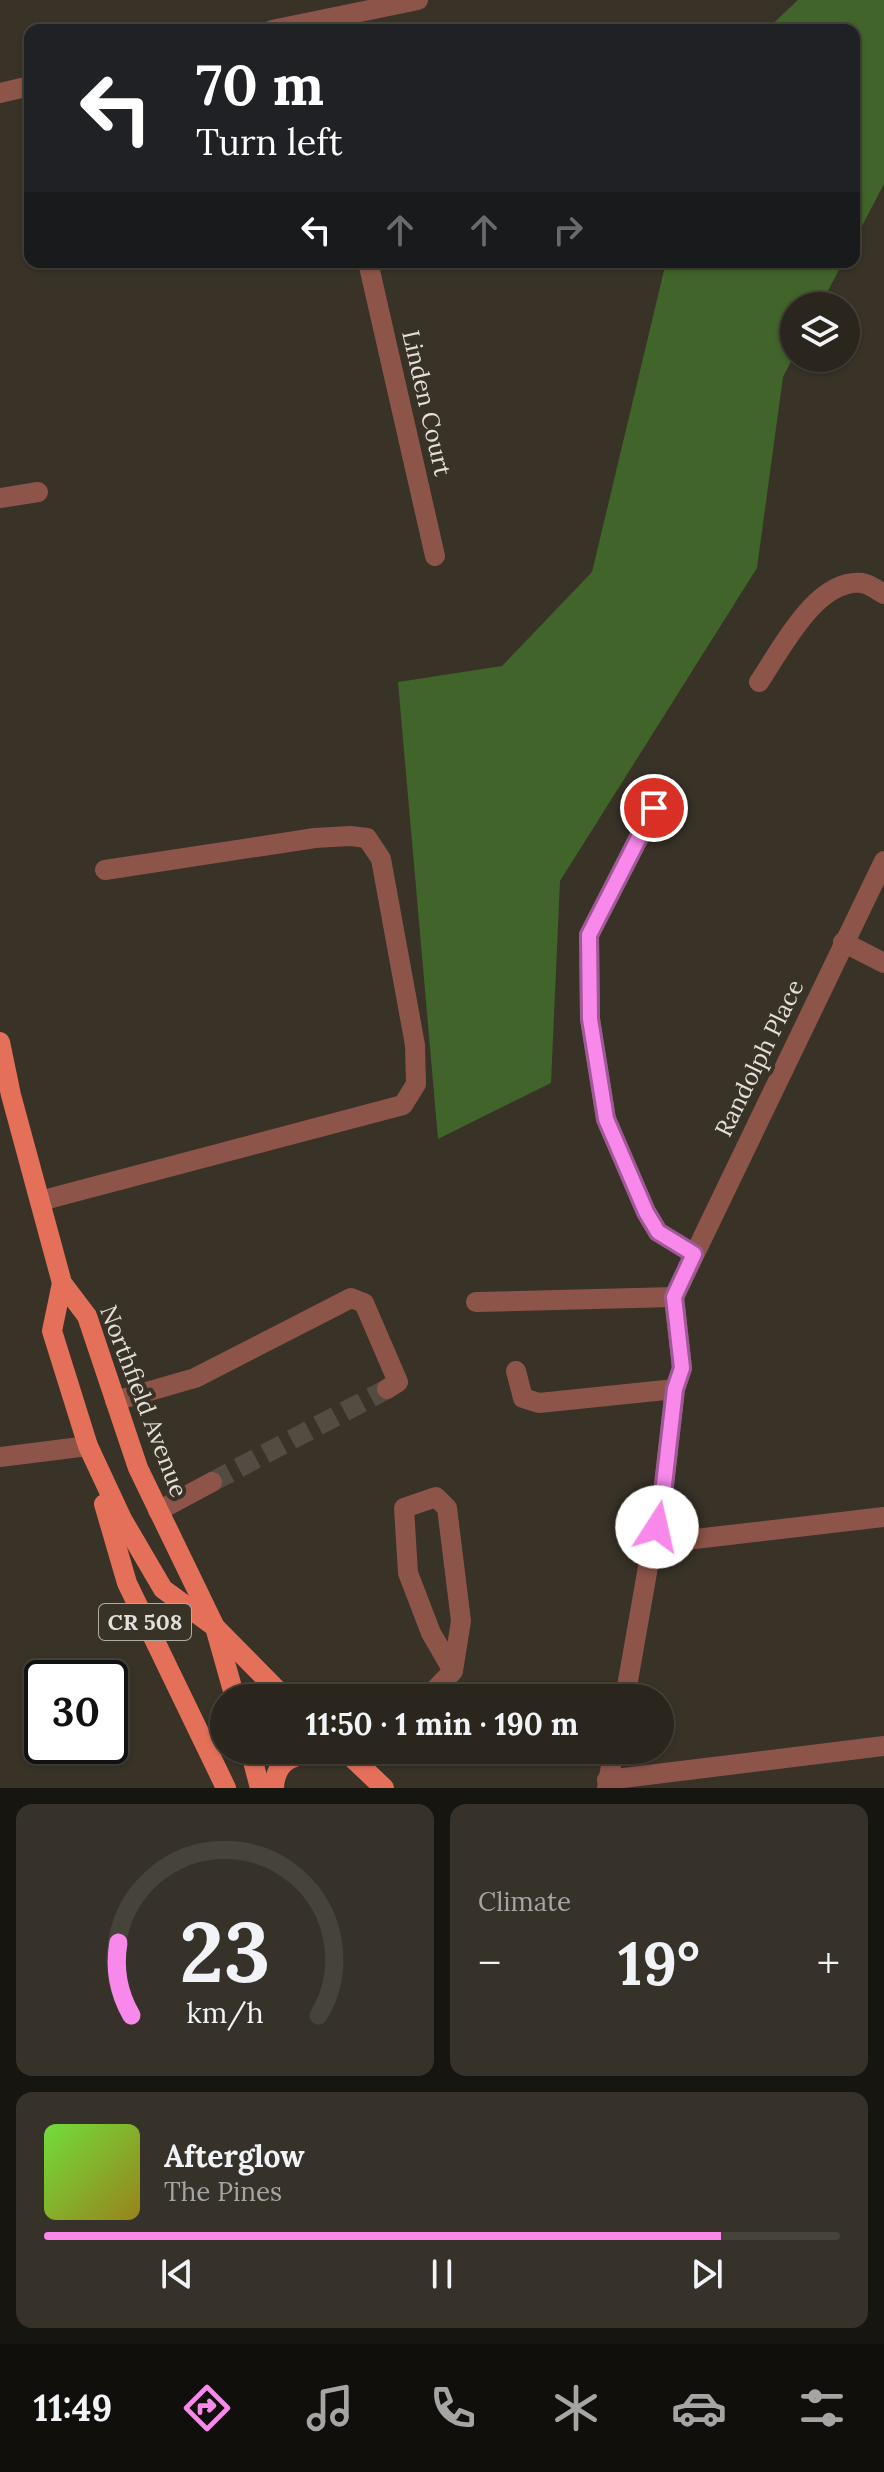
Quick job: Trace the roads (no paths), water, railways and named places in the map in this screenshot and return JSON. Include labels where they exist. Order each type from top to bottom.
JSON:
[{"type":"main road","name":"Northfield Avenue","points":[[0,1042],[5,1096],[40,1201],[62,1283],[87,1316],[138,1468],[215,1627]]},
{"type":"main road","name":"Northfield Avenue","points":[[62,1283],[52,1331],[88,1446],[122,1519],[163,1589],[215,1627],[271,1684]]},
{"type":"main road","name":"CR 508","points":[[88,1446],[127,1583],[226,1788]]},
{"type":"main road","name":"CR 508","points":[[215,1627],[231,1684]]},
{"type":"main road","points":[[254,1764],[260,1788]]},
{"type":"main road","points":[[274,1788],[274,1777],[283,1764]]},
{"type":"main road","points":[[359,1764],[384,1788]]},
{"type":"street","points":[[318,24],[418,0]]},
{"type":"street","points":[[0,93],[24,87]]},
{"type":"street","name":"Linden Court","points":[[369,268],[435,556]]},
{"type":"street","points":[[0,498],[38,492]]},
{"type":"street","points":[[759,682],[818,598],[845,584],[864,583],[884,594]]},
{"type":"street","points":[[654,808],[589,935],[590,1019],[606,1119],[646,1212],[658,1232],[694,1254]]},
{"type":"street","points":[[40,1201],[403,1105],[416,1084],[415,1045],[381,859],[367,838],[315,838],[105,870]]},
{"type":"street","name":"Randolph Place","points":[[674,1297],[884,861]]},
{"type":"street","points":[[843,942],[884,963]]},
{"type":"street","points":[[476,1302],[674,1297],[682,1368],[675,1389],[661,1511],[652,1544],[627,1684]]},
{"type":"street","points":[[115,1401],[195,1378],[351,1298],[364,1303],[398,1382],[387,1389]]},
{"type":"street","points":[[516,1371],[523,1398],[539,1403],[675,1389]]},
{"type":"street","points":[[0,1457],[88,1446]]},
{"type":"street","points":[[158,1511],[212,1482]]},
{"type":"street","points":[[440,1684],[453,1671],[461,1621],[447,1508],[436,1497],[404,1508],[408,1573],[431,1633],[453,1671]]},
{"type":"street","points":[[652,1544],[884,1517]]},
{"type":"street","points":[[611,1764],[607,1784],[884,1746]]},
{"type":"tunnel","points":[[212,1482],[387,1389]]}]
